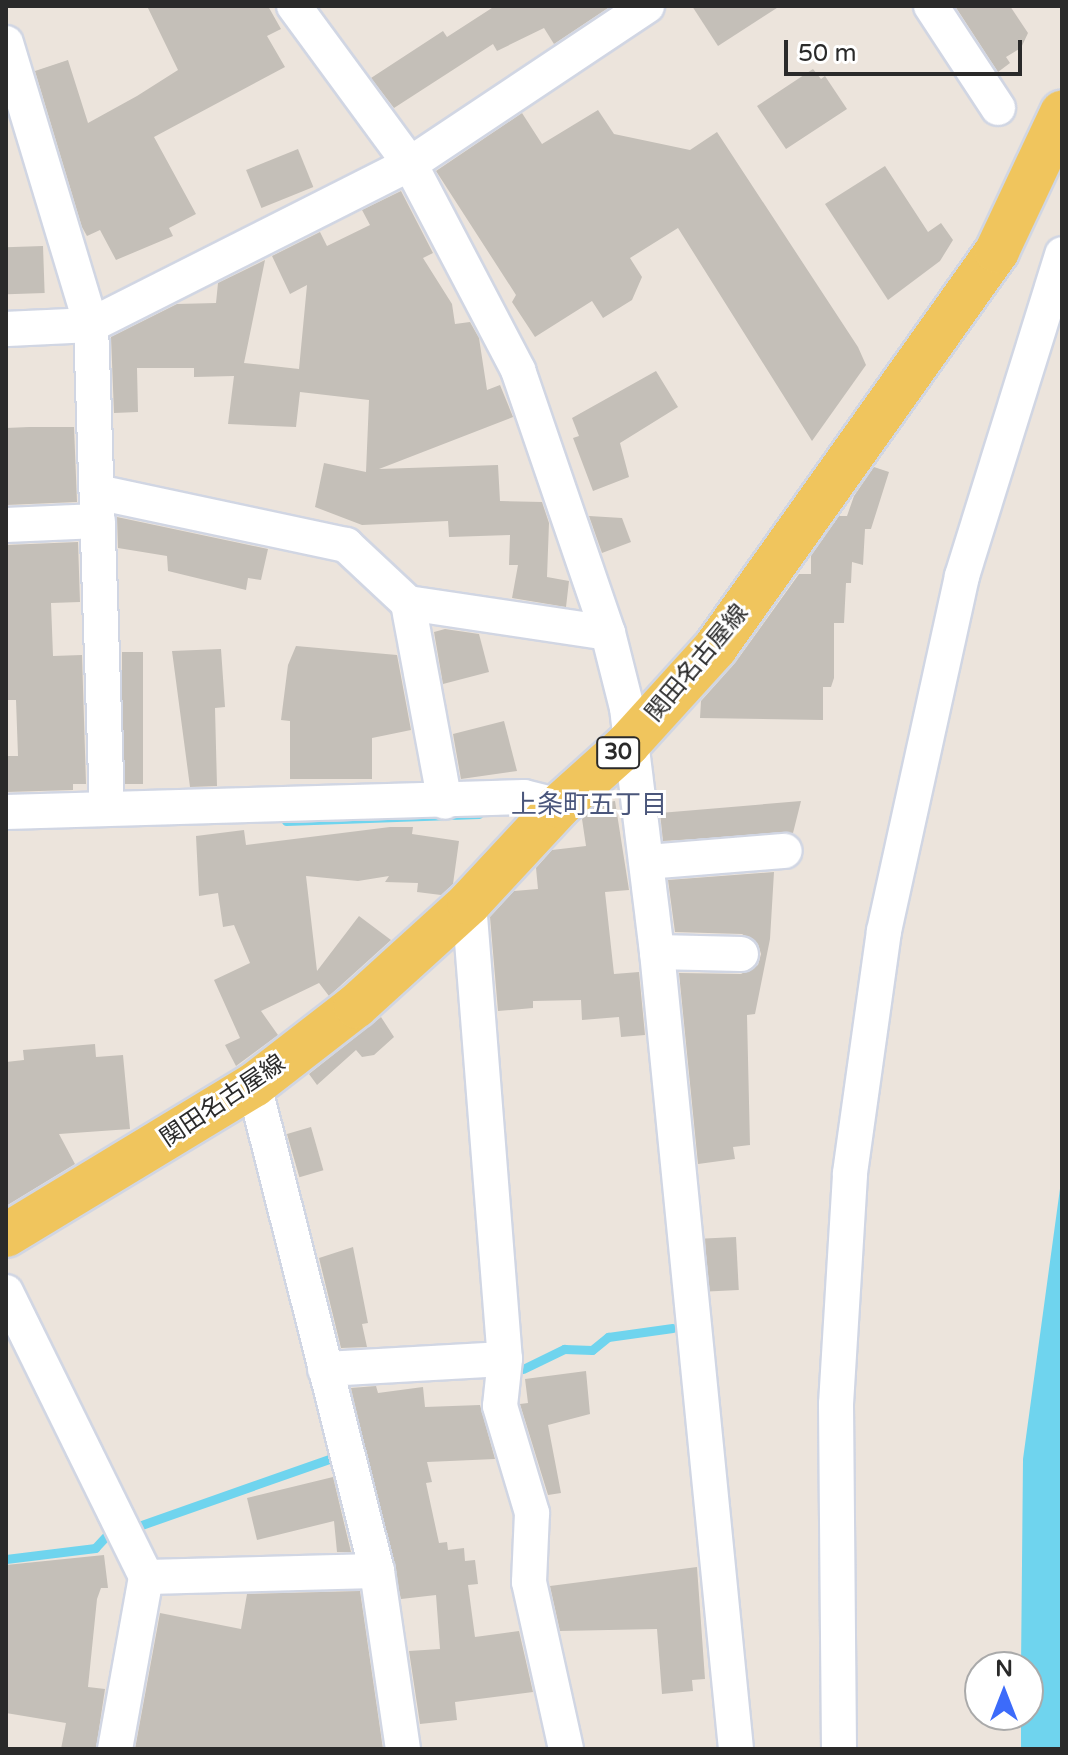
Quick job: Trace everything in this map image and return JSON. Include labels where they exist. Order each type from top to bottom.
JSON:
[{"type":"main road","name":"関田名古屋線","points":[[6,1235],[254,1085],[356,1006],[469,903],[559,806],[628,744],[715,648],[997,251],[1062,113]]},
{"type":"street","points":[[294,6],[410,164],[518,370],[608,633],[627,708],[628,744],[647,862],[736,1749]]},
{"type":"street","points":[[931,6],[998,108]]},
{"type":"street","points":[[6,329],[91,325],[410,164],[645,7]]},
{"type":"street","points":[[6,43],[91,325],[107,808]]},
{"type":"street","points":[[839,1749],[836,1404],[850,1173],[884,931],[962,576],[1062,254]]},
{"type":"street","points":[[6,525],[97,507],[346,545],[408,603],[608,633]]},
{"type":"street","points":[[408,603],[445,802]]},
{"type":"street","points":[[6,812],[445,802],[524,797],[559,806]]},
{"type":"street","points":[[647,862],[785,851]]},
{"type":"street","points":[[469,903],[505,1359],[500,1406],[532,1513],[529,1582],[566,1749]]},
{"type":"street","points":[[657,952],[741,954]]},
{"type":"street","points":[[254,1085],[377,1571],[403,1749]]},
{"type":"street","points":[[6,1292],[146,1577],[115,1749]]},
{"type":"street","points":[[325,1369],[505,1359]]},
{"type":"street","points":[[146,1577],[377,1571]]},
{"type":"water","points":[[1062,1174],[1062,1749],[1021,1749],[1021,1731],[1044,1731],[1044,1651],[1021,1651],[1023,1459]]},
{"type":"building","points":[[147,6],[268,6],[281,29],[267,36],[285,67],[154,137],[196,214],[169,228],[173,236],[116,260],[100,230],[87,236],[82,227],[35,71],[68,60],[88,123],[137,96],[178,70]]},
{"type":"building","points":[[495,6],[611,6],[554,44],[544,28],[497,51],[493,44],[394,108],[371,78],[443,31],[447,37]]},
{"type":"building","points":[[692,6],[780,6],[718,46]]},
{"type":"building","points":[[955,6],[1010,6],[1028,33],[1021,48],[1006,57],[1010,63],[998,72]]},
{"type":"building","points":[[813,69],[821,79],[825,76],[847,109],[786,149],[757,106]]},
{"type":"building","points":[[598,110],[614,134],[690,150],[717,132],[858,347],[866,365],[812,441],[678,228],[630,258],[642,277],[632,300],[603,318],[592,301],[535,337],[512,302],[516,295],[436,171],[522,113],[542,144]]},
{"type":"building","points":[[298,149],[313,187],[261,208],[246,170]]},
{"type":"building","points":[[885,166],[928,232],[941,223],[953,240],[940,261],[888,300],[825,204]]},
{"type":"building","points":[[401,191],[433,253],[423,258],[452,304],[455,324],[470,322],[479,338],[487,390],[500,385],[513,417],[379,469],[498,465],[500,501],[542,502],[549,523],[547,577],[569,581],[566,607],[512,598],[518,565],[509,565],[510,535],[449,537],[448,521],[362,525],[315,507],[324,463],[366,472],[369,400],[300,392],[296,427],[228,424],[234,376],[194,377],[194,368],[137,368],[138,412],[114,413],[111,337],[177,304],[216,303],[218,283],[265,260],[244,363],[299,369],[307,285],[290,294],[272,256],[320,232],[327,246],[370,225],[362,210]]},
{"type":"building","points":[[43,246],[45,293],[8,294],[6,247]]},
{"type":"building","points":[[656,371],[678,407],[620,443],[629,477],[593,491],[573,438],[579,436],[572,418]]},
{"type":"building","points":[[74,427],[77,502],[6,505],[6,428]]},
{"type":"building","points":[[874,467],[889,472],[871,529],[865,529],[863,565],[852,562],[851,583],[846,583],[844,623],[834,623],[834,678],[831,687],[823,687],[823,720],[700,718],[701,701],[735,663],[799,574],[811,574],[811,556],[839,516],[847,516],[854,496]]},
{"type":"building","points":[[589,516],[622,518],[631,542],[602,553]]},
{"type":"building","points":[[117,517],[268,549],[261,580],[248,578],[246,590],[168,571],[167,556],[118,548]]},
{"type":"building","points":[[78,542],[80,602],[51,603],[53,656],[82,655],[86,784],[73,784],[73,790],[6,792],[6,756],[18,756],[16,700],[6,700],[6,545]]},
{"type":"building","points":[[445,629],[479,634],[489,672],[443,684],[434,632]]},
{"type":"building","points":[[296,646],[397,655],[411,730],[372,738],[372,779],[290,779],[290,721],[281,720],[288,665]]},
{"type":"building","points":[[221,649],[225,707],[215,708],[217,786],[190,787],[172,651]]},
{"type":"building","points":[[122,652],[143,652],[143,784],[122,784]]},
{"type":"building","points":[[504,721],[517,771],[461,779],[453,734]]},
{"type":"building","points":[[615,801],[629,890],[605,892],[614,974],[639,972],[645,1035],[621,1037],[619,1017],[582,1020],[581,1000],[533,1001],[533,1008],[498,1011],[490,917],[514,891],[538,889],[536,868],[552,850],[586,846],[582,819],[599,803]]},
{"type":"building","points":[[801,801],[793,833],[663,841],[660,813]]},
{"type":"building","points":[[390,827],[413,827],[412,834],[459,841],[453,884],[441,895],[417,892],[418,883],[385,882],[389,876],[358,881],[306,876],[317,971],[359,916],[391,940],[329,996],[319,983],[261,1011],[278,1035],[236,1066],[225,1045],[240,1038],[214,980],[250,963],[234,925],[223,927],[218,893],[199,896],[196,836],[244,830],[246,845]]},
{"type":"building","points":[[774,872],[770,939],[755,1014],[747,1015],[750,1145],[733,1147],[735,1159],[698,1164],[679,973],[741,974],[758,965],[761,954],[758,944],[742,934],[675,932],[668,880]]},
{"type":"building","points":[[381,1017],[394,1037],[374,1055],[362,1057],[356,1050],[317,1085],[309,1074]]},
{"type":"building","points":[[95,1044],[96,1057],[123,1055],[130,1129],[59,1134],[75,1164],[6,1206],[6,1062],[24,1060],[23,1050]]},
{"type":"building","points":[[311,1127],[323,1170],[299,1177],[287,1134]]},
{"type":"building","points":[[736,1237],[739,1290],[708,1292],[705,1239]]},
{"type":"building","points":[[353,1247],[368,1323],[362,1324],[367,1347],[341,1348],[319,1258]]},
{"type":"building","points":[[586,1371],[590,1414],[548,1425],[561,1493],[548,1495],[520,1404],[528,1403],[525,1379]]},
{"type":"building","points":[[376,1386],[378,1393],[423,1387],[425,1407],[480,1405],[495,1459],[427,1462],[432,1482],[426,1483],[439,1543],[447,1542],[448,1550],[464,1548],[465,1561],[475,1560],[478,1584],[468,1585],[475,1637],[519,1631],[533,1692],[455,1702],[457,1720],[420,1724],[409,1651],[440,1649],[436,1595],[401,1599],[351,1388]]},
{"type":"building","points":[[333,1477],[351,1552],[337,1552],[334,1521],[257,1540],[247,1498]]},
{"type":"building","points":[[104,1555],[108,1588],[101,1588],[97,1599],[88,1687],[105,1689],[96,1749],[61,1749],[66,1723],[6,1713],[6,1565]]},
{"type":"building","points":[[697,1567],[705,1679],[692,1680],[693,1691],[662,1694],[657,1629],[560,1631],[550,1586]]},
{"type":"building","points":[[360,1591],[383,1749],[135,1749],[160,1613],[241,1629],[247,1594]]},
{"type":"waterway","points":[[286,821],[479,814]]},
{"type":"waterway","points":[[523,1369],[564,1349],[592,1350],[608,1337],[672,1328]]},
{"type":"waterway","points":[[133,1528],[332,1458]]},
{"type":"waterway","points":[[6,1559],[95,1548],[108,1534]]},
{"type":"district","name":"上条町五丁目","points":[[589,805]]}]
